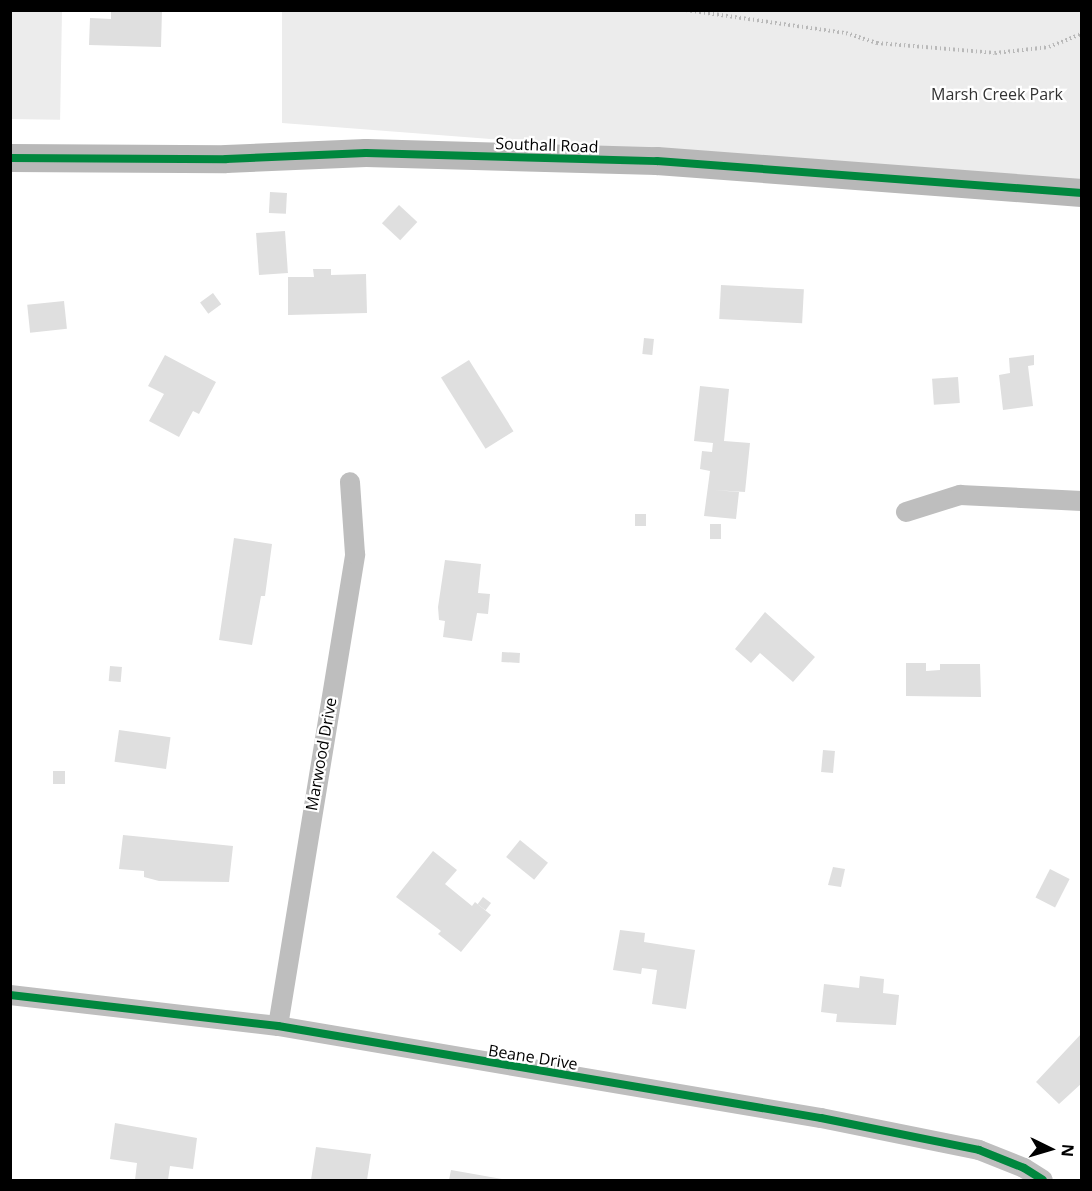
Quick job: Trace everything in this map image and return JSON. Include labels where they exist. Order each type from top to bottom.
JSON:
[{"type":"street","name":"Southall Road","points":[[10,158],[226,159],[366,153],[646,161],[1082,193]]},
{"type":"street","name":"Marwood Drive","points":[[278,1026],[354,554],[350,482]]},
{"type":"street","points":[[906,512],[960,495],[1082,501]]},
{"type":"street","name":"Beane Drive","points":[[10,995],[278,1026],[832,1120],[979,1150],[1024,1168],[1043,1180]]},
{"type":"path","points":[[686,10],[846,33],[877,43],[995,53],[1049,47],[1082,34]]},
{"type":"green space","points":[[11,10],[62,11],[60,120],[10,119]]},
{"type":"green space","name":"Marsh Creek Park","points":[[282,11],[1081,11],[1081,184],[282,123]]},
{"type":"building","points":[[111,10],[162,10],[161,47],[89,45],[90,18],[111,19]]},
{"type":"building","points":[[270,192],[287,193],[286,214],[269,213]]},
{"type":"building","points":[[399,205],[417,222],[400,240],[382,223]]},
{"type":"building","points":[[285,231],[288,273],[259,275],[256,233]]},
{"type":"building","points":[[313,269],[331,269],[331,275],[366,274],[367,313],[288,315],[288,277],[314,277]]},
{"type":"building","points":[[721,285],[804,289],[802,323],[719,319]]},
{"type":"building","points":[[213,293],[221,304],[208,314],[200,302]]},
{"type":"building","points":[[64,301],[67,329],[30,333],[27,305]]},
{"type":"building","points":[[644,338],[654,339],[652,355],[642,354]]},
{"type":"building","points":[[165,355],[216,382],[199,414],[193,411],[179,437],[149,421],[164,394],[148,386]]},
{"type":"building","points":[[1034,355],[1034,365],[1028,366],[1033,406],[1003,410],[999,375],[1010,373],[1009,358]]},
{"type":"building","points":[[469,360],[514,431],[486,449],[441,377]]},
{"type":"building","points":[[958,377],[960,403],[934,405],[932,379]]},
{"type":"building","points":[[700,386],[729,389],[724,441],[750,443],[745,492],[714,490],[739,492],[736,519],[704,516],[710,471],[700,469],[702,451],[712,452],[713,443],[694,441]]},
{"type":"building","points":[[635,514],[646,514],[646,526],[635,526]]},
{"type":"building","points":[[710,524],[721,524],[721,539],[710,539]]},
{"type":"building","points":[[234,538],[272,544],[265,596],[261,596],[252,645],[219,640]]},
{"type":"building","points":[[445,560],[481,564],[478,593],[490,594],[488,614],[477,613],[472,641],[443,637],[445,621],[439,620],[438,607]]},
{"type":"building","points":[[765,612],[815,657],[793,682],[760,653],[751,663],[735,649]]},
{"type":"building","points":[[502,652],[520,653],[519,663],[501,662]]},
{"type":"building","points":[[906,663],[926,663],[926,671],[940,670],[940,664],[980,664],[981,697],[906,696]]},
{"type":"building","points":[[110,666],[122,667],[121,682],[109,681]]},
{"type":"building","points":[[119,730],[170,737],[166,769],[115,762]]},
{"type":"building","points":[[823,750],[835,751],[833,773],[821,772]]},
{"type":"building","points":[[53,771],[65,771],[65,784],[53,784]]},
{"type":"building","points":[[123,835],[233,846],[229,882],[159,881],[144,877],[144,871],[119,869]]},
{"type":"building","points":[[520,840],[548,863],[534,880],[506,857]]},
{"type":"building","points":[[433,851],[457,870],[445,884],[472,906],[475,902],[491,915],[461,952],[438,934],[441,931],[396,897]]},
{"type":"building","points":[[833,867],[845,869],[841,887],[828,885]]},
{"type":"building","points":[[1050,869],[1070,879],[1055,907],[1035,898]]},
{"type":"building","points":[[483,897],[491,903],[486,910],[478,904]]},
{"type":"building","points":[[620,930],[645,933],[644,942],[695,950],[686,1009],[652,1004],[657,970],[642,968],[641,974],[613,970]]},
{"type":"building","points":[[860,976],[884,979],[883,993],[899,995],[896,1025],[836,1022],[837,1014],[821,1012],[824,984],[859,988]]},
{"type":"building","points":[[1082,1033],[1082,1083],[1059,1104],[1036,1082]]},
{"type":"building","points":[[115,1123],[197,1138],[193,1169],[170,1166],[168,1180],[135,1180],[137,1163],[110,1159]]},
{"type":"building","points":[[316,1147],[371,1154],[367,1180],[311,1180]]},
{"type":"building","points":[[451,1170],[502,1179],[502,1180],[449,1180]]},
{"type":"cycle path","points":[[10,158],[226,159],[366,153],[657,161],[1082,193]]},
{"type":"cycle path","points":[[10,995],[278,1026],[821,1118],[979,1150],[1024,1168],[1043,1180]]}]
